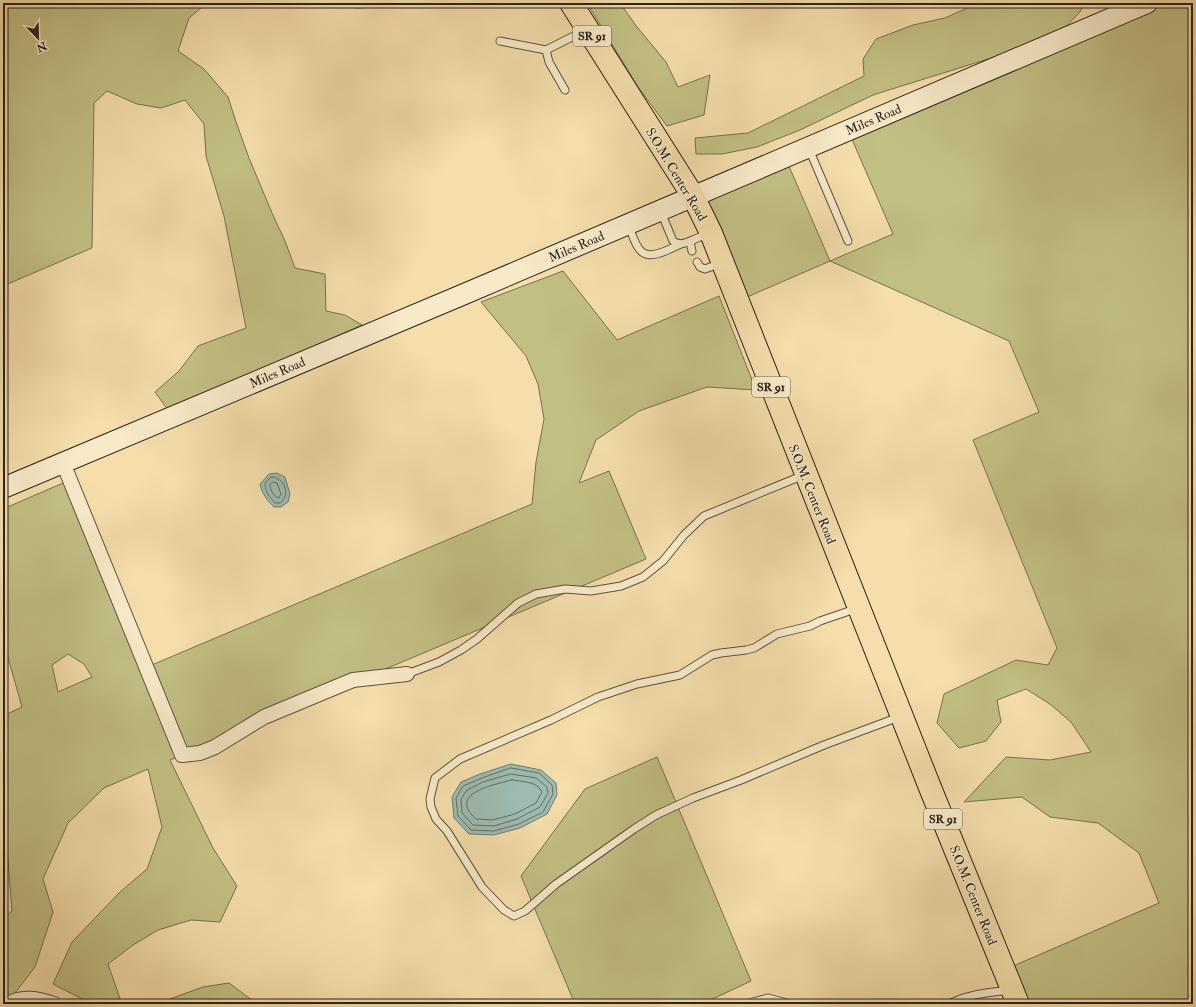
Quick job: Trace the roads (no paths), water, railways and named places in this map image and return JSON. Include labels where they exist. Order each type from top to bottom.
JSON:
[{"type":"main road","name":"S.O.M. Center Road","points":[[571,3],[693,196],[702,236],[723,262],[858,608],[1015,997]]},
{"type":"main road","name":"Miles Road","points":[[3,488],[628,224],[1140,4]]},
{"type":"street","points":[[63,463],[182,755],[200,753],[215,747],[264,717],[353,680],[407,674]]},
{"type":"street","points":[[8,1004],[14,1000],[32,998],[54,1004]]},
{"type":"lane","points":[[500,41],[546,50],[588,29]]},
{"type":"lane","points":[[546,50],[549,62],[565,90]]},
{"type":"lane","points":[[808,147],[848,241]]},
{"type":"lane","points":[[660,210],[673,241],[681,244]]},
{"type":"lane","points":[[628,224],[642,252],[652,255],[702,236]]},
{"type":"lane","points":[[692,251],[690,242],[702,236]]},
{"type":"lane","points":[[697,262],[700,267],[705,269],[723,262]]},
{"type":"lane","points":[[407,674],[439,662],[461,650],[477,639],[518,603],[536,594],[565,589],[591,591],[621,586],[643,577],[663,561],[684,535],[704,516],[806,475]]},
{"type":"lane","points":[[858,608],[810,626],[777,634],[754,648],[712,655],[680,676],[637,684],[598,696],[551,720],[460,759],[435,778],[431,792],[431,807],[436,819],[446,831],[482,887],[504,910],[514,916],[525,911],[556,884],[656,815],[809,750],[901,716]]},
{"type":"lane","points":[[949,1004],[955,1000],[968,997],[1015,997]]},
{"type":"lane","points":[[745,1004],[768,998],[791,1004]]},
{"type":"water","points":[[277,473],[285,477],[290,494],[288,502],[281,507],[274,507],[271,504],[263,494],[260,484],[269,474]]},
{"type":"water","points":[[511,764],[541,770],[556,783],[557,795],[547,814],[520,828],[494,835],[469,834],[454,818],[452,797],[461,782]]}]
